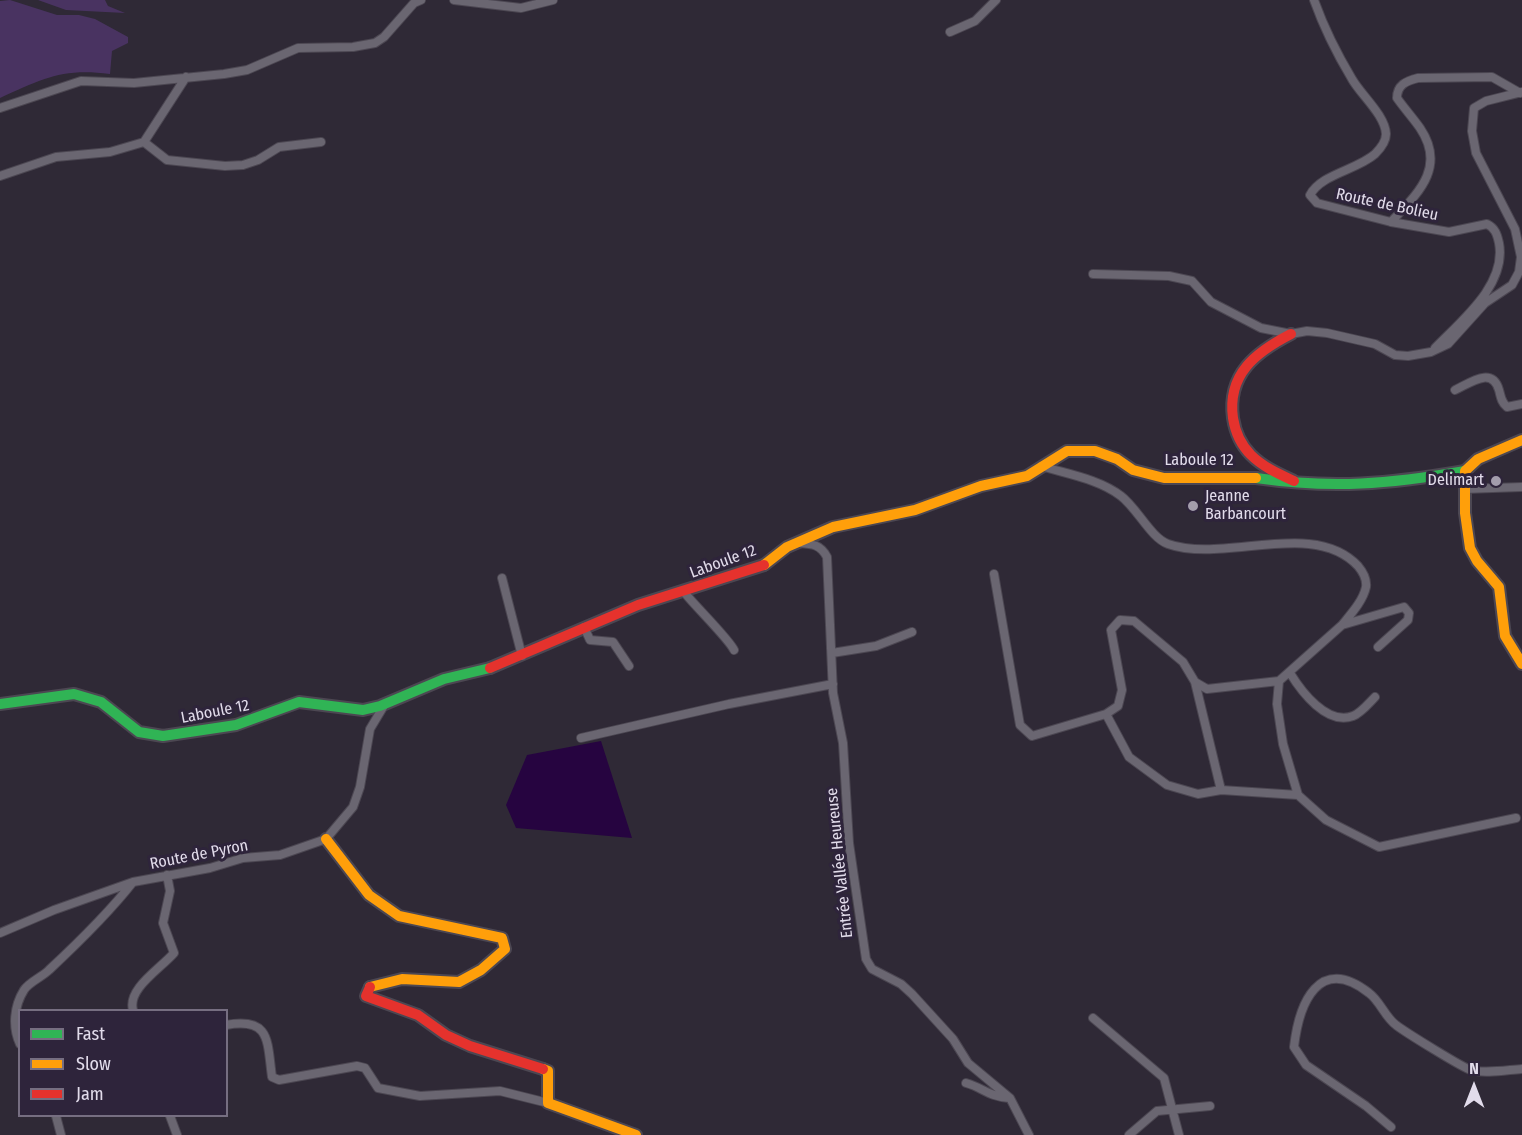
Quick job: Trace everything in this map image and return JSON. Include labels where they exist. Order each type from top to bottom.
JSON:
[{"type":"street","points":[[0,108],[81,81],[134,83],[247,70],[298,48],[353,47],[375,42],[384,37],[414,3],[421,0]]},
{"type":"street","points":[[454,0],[521,8],[553,0]]},
{"type":"street","points":[[950,32],[975,21],[996,0]]},
{"type":"street","name":"Route de Bolieu","points":[[1314,0],[1326,31],[1354,82],[1384,125],[1386,136],[1383,146],[1373,155],[1346,172],[1315,185],[1310,195],[1317,203],[1391,222],[1449,232],[1487,224],[1493,227],[1497,235],[1500,261],[1495,277],[1451,332],[1431,352]]},
{"type":"street","points":[[0,176],[56,157],[110,152],[144,142],[186,77]]},
{"type":"street","points":[[1391,222],[1418,193],[1430,173],[1431,162],[1429,146],[1421,128],[1396,98],[1400,86],[1406,81],[1418,78],[1491,77],[1521,92]]},
{"type":"street","points":[[1299,484],[1266,466],[1247,451],[1236,432],[1231,408],[1234,384],[1239,370],[1270,344],[1291,334],[1307,331],[1375,344],[1395,355],[1431,352],[1448,344],[1485,303],[1512,285],[1519,272],[1521,257],[1515,229],[1476,153],[1472,117],[1474,108],[1486,101],[1521,92]]},
{"type":"street","points":[[144,142],[166,160],[225,166],[243,165],[258,160],[279,147],[321,142]]},
{"type":"street","points":[[1093,274],[1169,276],[1192,281],[1202,295],[1211,302],[1223,306],[1234,316],[1261,328],[1291,334]]},
{"type":"street","points":[[1455,390],[1485,376],[1491,377],[1497,382],[1502,403],[1507,407],[1522,404]]},
{"type":"street","points":[[1522,440],[1478,459],[1465,471],[1464,489],[1470,548],[1477,561],[1499,587],[1505,636],[1522,664]]},
{"type":"street","name":"Laboule 12","points":[[0,704],[75,694],[100,702],[139,732],[163,736],[236,725],[299,702],[348,710],[363,710],[385,704],[444,679],[480,672],[522,656],[638,605],[761,567],[787,547],[832,527],[915,510],[981,486],[1027,476],[1067,451],[1087,449],[1117,459],[1133,470],[1164,478],[1245,476],[1299,484],[1341,486],[1394,483],[1465,471]]},
{"type":"street","points":[[1040,466],[1088,480],[1121,496],[1158,538],[1172,546],[1233,549],[1294,543],[1322,548],[1344,556],[1363,572],[1366,584],[1361,599],[1342,625],[1279,681],[1207,689],[1195,682]]},
{"type":"street","points":[[1464,489],[1522,487]]},
{"type":"street","name":"Entrée Vallée Heureuse","points":[[796,543],[814,544],[822,548],[827,557],[833,684],[843,743],[849,843],[866,959],[872,969],[901,984],[912,994],[953,1039],[968,1064],[1010,1098],[1029,1135]]},
{"type":"street","points":[[994,574],[1020,725],[1032,736],[1106,714],[1118,706],[1122,690],[1111,630],[1120,620],[1134,621],[1183,662],[1195,682],[1221,790]]},
{"type":"street","points":[[502,578],[522,656]]},
{"type":"street","points":[[684,592],[734,650]]},
{"type":"street","points":[[1342,625],[1404,608],[1409,613],[1408,620],[1378,647]]},
{"type":"street","points":[[584,627],[590,640],[611,640],[629,666]]},
{"type":"street","points":[[832,653],[876,646],[912,632]]},
{"type":"street","points":[[1290,673],[1299,687],[1318,707],[1331,714],[1344,717],[1354,716],[1375,698]]},
{"type":"street","points":[[1279,681],[1277,704],[1283,744],[1298,795],[1326,820],[1379,847],[1516,818]]},
{"type":"street","points":[[581,738],[729,704],[833,684]]},
{"type":"street","points":[[385,704],[372,724],[366,742],[360,787],[353,807],[326,839],[369,895],[399,916],[502,938],[505,949],[490,966],[452,983],[416,979],[387,980],[369,987],[366,996],[418,1016],[446,1035],[470,1046],[548,1071],[548,1103]]},
{"type":"street","points":[[363,710],[372,724]]},
{"type":"street","points":[[1106,714],[1129,757],[1167,785],[1198,794],[1221,790],[1298,795]]},
{"type":"street","name":"Route de Pyron","points":[[18,1040],[15,1033],[16,1010],[25,988],[43,976],[108,915],[133,882],[210,868],[243,858],[280,855],[326,839]]},
{"type":"street","points":[[132,1007],[137,987],[158,971],[174,953],[163,923],[170,891],[166,875]]},
{"type":"street","points":[[0,933],[54,910],[133,882]]},
{"type":"street","points":[[1390,1127],[1366,1106],[1306,1065],[1294,1047],[1301,1008],[1328,978],[1357,986],[1371,994],[1396,1026],[1471,1070],[1522,1069]]},
{"type":"street","points":[[1093,1018],[1164,1078],[1179,1135]]},
{"type":"street","points":[[228,1025],[247,1022],[259,1026],[264,1032],[272,1077],[279,1080],[357,1066],[365,1068],[378,1088],[420,1096],[500,1091],[548,1103],[636,1135]]},
{"type":"street","points":[[966,1083],[978,1086],[991,1097],[1010,1098]]},
{"type":"street","points":[[1129,1135],[1157,1111],[1210,1106]]},
{"type":"street","points":[[56,1117],[61,1135]]},
{"type":"street","points":[[170,1117],[177,1135]]},
{"type":"shaded area","points":[[10,0],[57,15],[79,15],[95,19],[128,37],[128,43],[112,51],[110,74],[65,74],[41,80],[0,98],[0,1]]},
{"type":"shaded area","points":[[38,0],[105,0],[108,6],[125,13],[66,10]]},
{"type":"shaded area","points":[[601,741],[632,838],[516,828],[506,805],[527,755]]},
{"type":"traffic: fast","points":[[1256,478],[1310,483],[1361,484],[1465,471]]},
{"type":"traffic: fast","points":[[0,704],[74,694],[101,702],[139,732],[163,736],[236,725],[299,702],[363,710],[380,706],[444,679],[490,668]]},
{"type":"traffic: slow","points":[[1522,440],[1478,459],[1465,471],[1465,513],[1470,548],[1477,561],[1499,587],[1505,636],[1522,664]]},
{"type":"traffic: slow","points":[[764,565],[787,547],[833,527],[915,510],[981,486],[1027,476],[1067,451],[1095,451],[1117,459],[1133,470],[1164,478],[1256,478]]},
{"type":"traffic: slow","points":[[326,839],[369,895],[399,916],[502,938],[505,949],[481,970],[459,982],[402,979],[370,987]]},
{"type":"traffic: slow","points":[[543,1069],[548,1071],[548,1103],[636,1135]]},
{"type":"traffic: jam","points":[[1291,334],[1266,349],[1247,366],[1239,377],[1232,402],[1235,428],[1247,451],[1266,467],[1294,481]]},
{"type":"traffic: jam","points":[[490,668],[638,605],[764,565]]},
{"type":"traffic: jam","points":[[370,987],[366,996],[418,1015],[446,1035],[470,1046],[543,1069]]},
{"type":"place","name":"Delimart","points":[[1496,481]]},
{"type":"place","name":"Jeanne Barbancourt","points":[[1193,506]]}]
